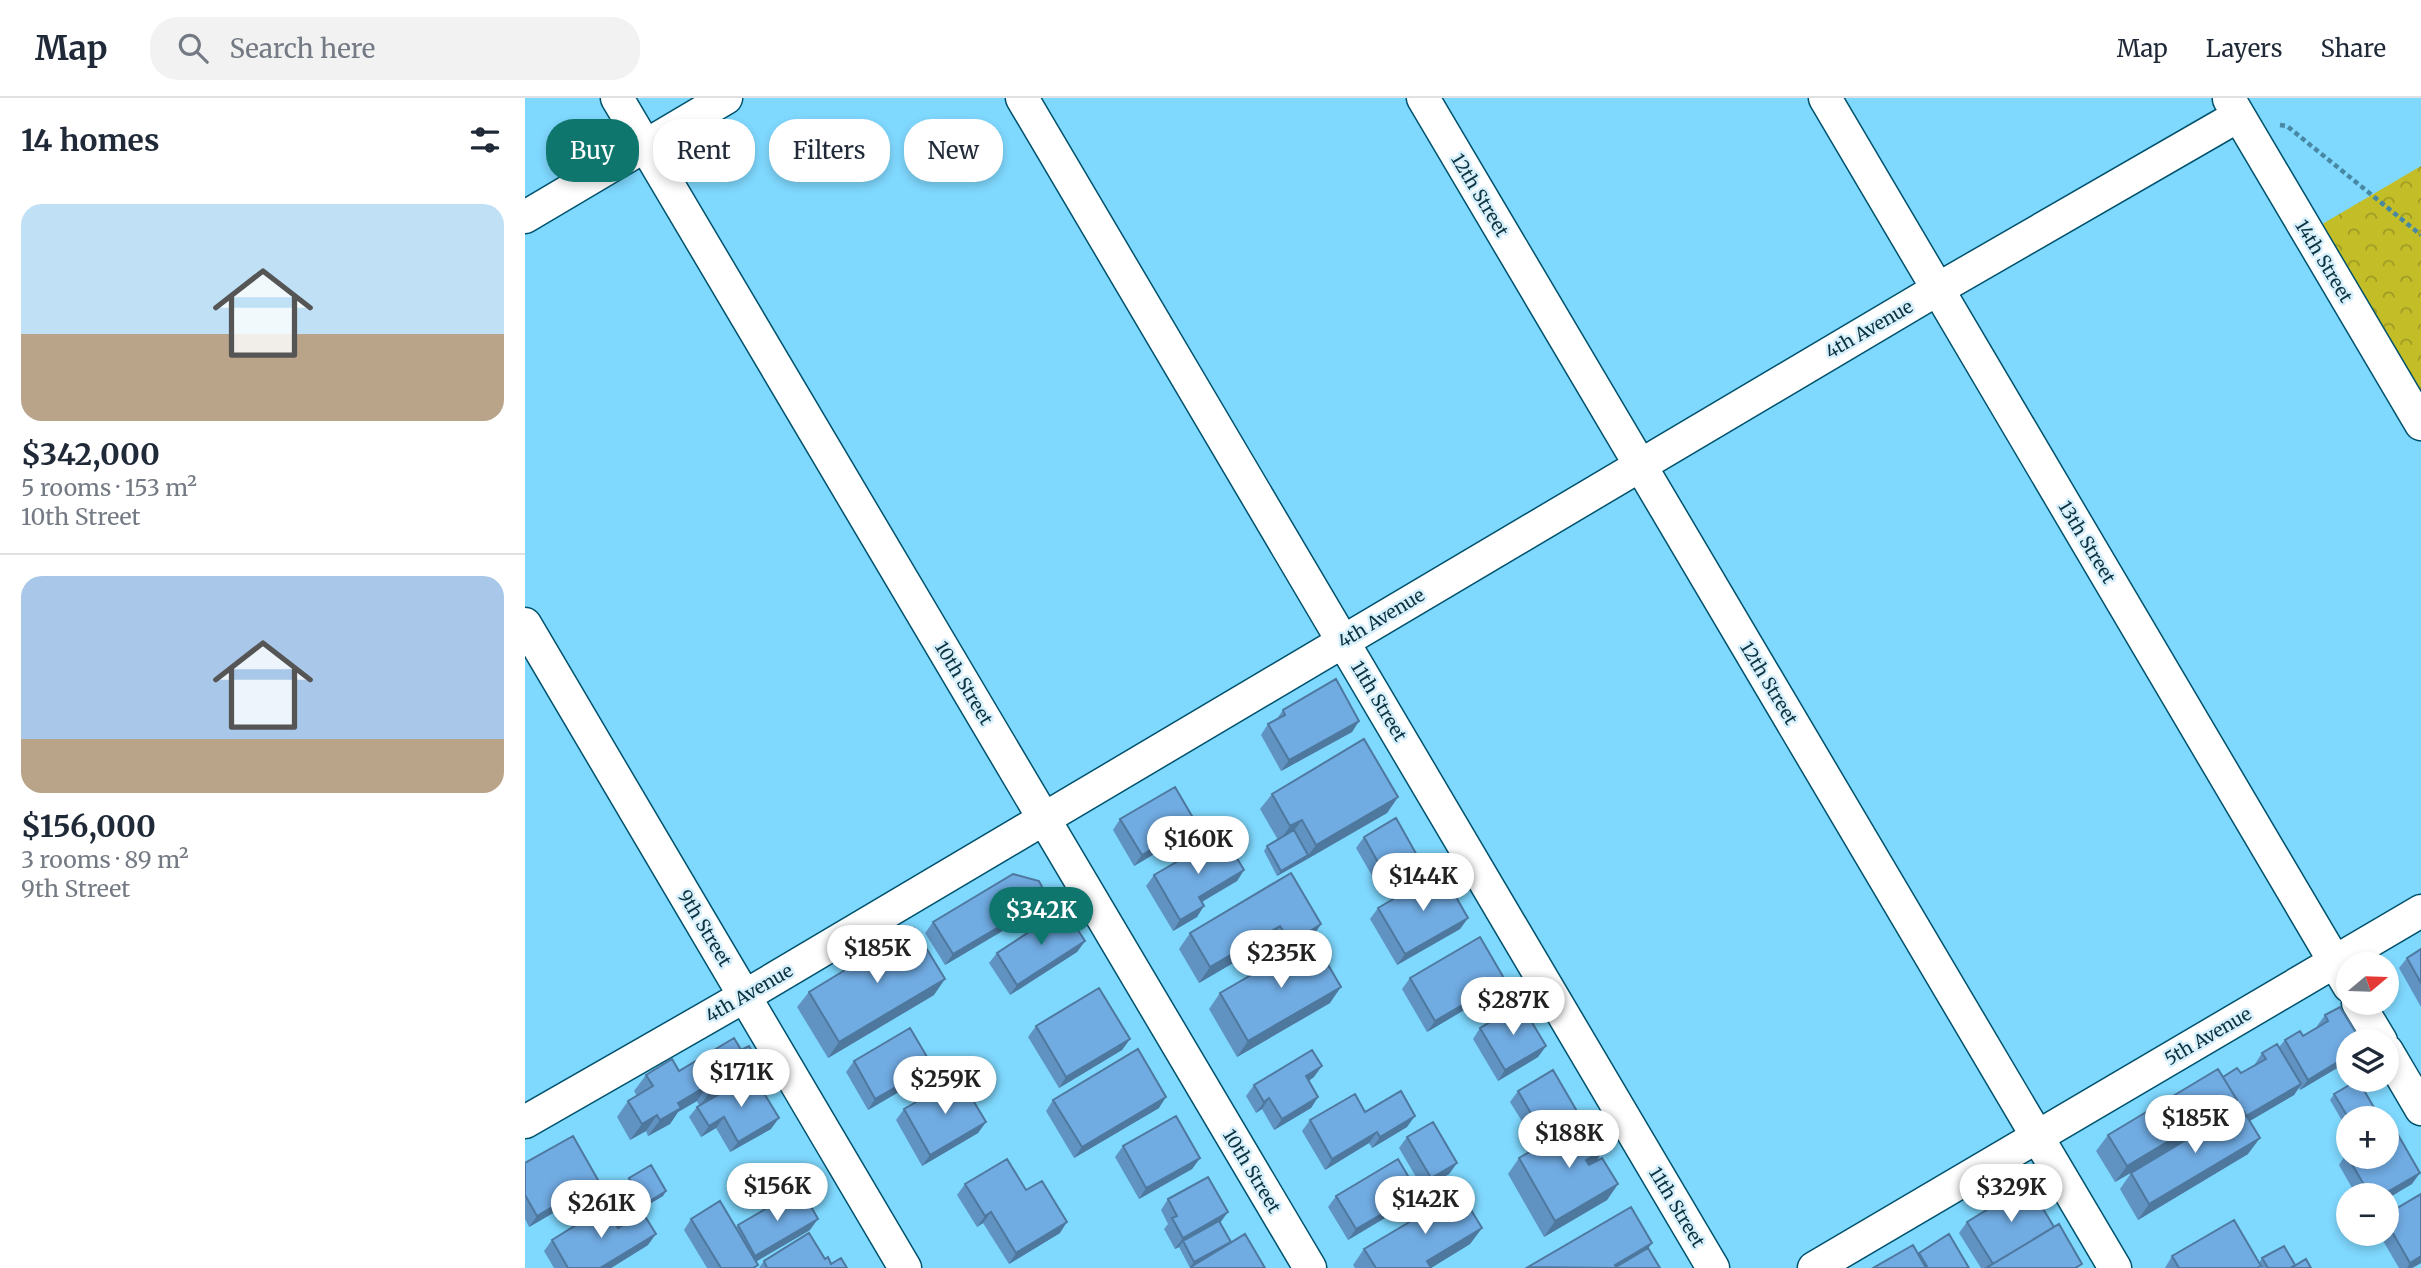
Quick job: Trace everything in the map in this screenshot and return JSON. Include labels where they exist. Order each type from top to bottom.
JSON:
[{"type":"street","name":"10th Street","points":[[617,98],[1310,1268]]},
{"type":"street","points":[[525,217],[726,98]]},
{"type":"street","name":"11th Street","points":[[1022,98],[1713,1268]]},
{"type":"street","name":"12th Street","points":[[1423,98],[2115,1268]]},
{"type":"street","name":"13th Street","points":[[1825,98],[2336,966]]},
{"type":"street","name":"4th Avenue","points":[[525,1122],[745,996],[1938,289],[2233,107]]},
{"type":"street","name":"14th Street","points":[[2233,107],[2421,424]]},
{"type":"street","name":"9th Street","points":[[525,624],[905,1268]]},
{"type":"street","name":"5th Avenue","points":[[2369,952],[2421,911]]},
{"type":"street","name":"5th Avenue","points":[[1814,1268],[2037,1136],[2336,977]]},
{"type":"street","points":[[2399,1071],[2421,1109]]},
{"type":"path","points":[[2279,125],[2287,126],[2421,235]]},
{"type":"green space","points":[[2421,166],[2421,396],[2319,226]]},
{"type":"building","points":[[1336,679],[1359,721],[1289,760],[1268,724],[1285,715],[1283,710]]},
{"type":"building","points":[[1364,739],[1398,797],[1316,845],[1302,820],[1290,826],[1272,794]]},
{"type":"building","points":[[1175,787],[1196,823],[1142,855],[1120,819]]},
{"type":"building","points":[[1396,818],[1418,857],[1385,875],[1364,837]]},
{"type":"building","points":[[1294,830],[1308,855],[1281,871],[1267,846]]},
{"type":"building","points":[[1223,835],[1244,870],[1199,897],[1204,906],[1180,920],[1154,875]]},
{"type":"building","points":[[1441,871],[1468,918],[1405,954],[1378,908]]},
{"type":"building","points":[[1291,873],[1321,924],[1291,943],[1280,926],[1210,967],[1190,933]]},
{"type":"building","points":[[1013,874],[1039,881],[1048,898],[953,954],[933,922]]},
{"type":"building","points":[[1064,909],[1085,941],[1017,985],[997,953]]},
{"type":"building","points":[[914,928],[945,979],[839,1042],[809,992]]},
{"type":"building","points":[[1480,937],[1505,980],[1435,1021],[1410,978]]},
{"type":"building","points":[[1313,939],[1341,987],[1248,1041],[1220,993]]},
{"type":"building","points":[[2421,949],[2421,983],[2407,958]]},
{"type":"building","points":[[1099,988],[1130,1039],[1066,1077],[1036,1026]]},
{"type":"building","points":[[1521,1004],[1546,1046],[1505,1070],[1480,1028]]},
{"type":"building","points":[[2336,1009],[2336,1015],[2345,1015],[2354,1029],[2336,1029],[2336,1063],[2308,1080],[2285,1040],[2300,1031],[2303,1036],[2328,1021],[2325,1015]]},
{"type":"building","points":[[910,1028],[930,1062],[937,1058],[943,1070],[921,1083],[917,1075],[875,1099],[854,1061]]},
{"type":"building","points":[[734,1038],[753,1070],[735,1080],[733,1077],[711,1090],[708,1085],[678,1103],[681,1108],[660,1120],[657,1115],[642,1124],[628,1101],[653,1086],[646,1075],[672,1059],[679,1071]]},
{"type":"building","points":[[2277,1044],[2301,1084],[2246,1116],[2223,1077],[2237,1068],[2241,1073],[2266,1059],[2262,1053]]},
{"type":"building","points":[[749,1046],[763,1069],[746,1079],[753,1070],[741,1050]]},
{"type":"building","points":[[1138,1049],[1166,1097],[1082,1147],[1053,1100]]},
{"type":"building","points":[[1312,1050],[1322,1066],[1306,1076],[1318,1097],[1282,1119],[1269,1098],[1264,1102],[1254,1085]]},
{"type":"building","points":[[2218,1069],[2237,1100],[2127,1166],[2108,1135]]},
{"type":"building","points":[[1553,1070],[1578,1113],[1543,1134],[1518,1091]]},
{"type":"building","points":[[753,1075],[779,1118],[738,1142],[724,1117],[709,1126],[697,1107]]},
{"type":"building","points":[[959,1077],[986,1122],[930,1155],[904,1109]]},
{"type":"building","points":[[1401,1091],[1415,1116],[1380,1137],[1377,1132],[1332,1159],[1310,1120],[1355,1094],[1365,1112]]},
{"type":"building","points":[[2365,1092],[2373,1106],[2341,1106],[2334,1094]]},
{"type":"building","points":[[2241,1107],[2260,1138],[2149,1204],[2131,1173]]},
{"type":"building","points":[[1176,1116],[1200,1158],[1146,1188],[1123,1146]]},
{"type":"building","points":[[1586,1119],[1604,1150],[1586,1160],[1589,1165],[1602,1158],[1618,1184],[1555,1221],[1519,1158]]},
{"type":"building","points":[[1433,1122],[1457,1163],[1431,1178],[1407,1137]]},
{"type":"building","points":[[573,1136],[598,1180],[537,1216],[525,1195],[525,1163]]},
{"type":"building","points":[[2399,1136],[2420,1173],[2399,1185],[2399,1183],[2363,1183],[2355,1169],[2399,1169]]},
{"type":"building","points":[[1007,1159],[1026,1190],[1042,1181],[1067,1222],[1016,1253],[991,1212],[985,1216],[965,1184]]},
{"type":"building","points":[[1398,1159],[1418,1193],[1356,1229],[1336,1196]]},
{"type":"building","points":[[651,1165],[666,1191],[645,1204],[629,1178]]},
{"type":"building","points":[[1208,1177],[1228,1212],[1183,1238],[1172,1218],[1177,1216],[1168,1199]]},
{"type":"building","points":[[2024,1187],[2031,1189],[2054,1227],[1993,1264],[1967,1222]]},
{"type":"building","points":[[1460,1192],[1482,1228],[1427,1261],[1431,1268],[1376,1268],[1364,1249]]},
{"type":"building","points":[[791,1194],[795,1202],[805,1196],[818,1219],[755,1256],[738,1225]]},
{"type":"building","points":[[2421,1194],[2421,1256],[2410,1263],[2399,1244],[2399,1207]]},
{"type":"building","points":[[626,1197],[637,1216],[618,1228],[607,1209]]},
{"type":"building","points":[[720,1201],[758,1265],[753,1268],[721,1268],[691,1219]]},
{"type":"building","points":[[605,1207],[618,1228],[643,1213],[656,1234],[600,1268],[568,1268],[552,1240]]},
{"type":"building","points":[[1631,1207],[1652,1243],[1615,1265],[1617,1268],[1528,1267]]},
{"type":"building","points":[[2234,1220],[2261,1266],[2179,1268],[2172,1256]]},
{"type":"building","points":[[1219,1221],[1231,1242],[1194,1262],[1183,1241]]},
{"type":"building","points":[[2059,1224],[2082,1264],[2075,1268],[1986,1268]]},
{"type":"building","points":[[809,1233],[825,1259],[828,1257],[831,1264],[841,1258],[847,1268],[767,1268],[764,1261]]},
{"type":"building","points":[[1245,1234],[1265,1268],[1191,1268],[1191,1267]]},
{"type":"building","points":[[1949,1234],[1969,1268],[1928,1268],[1919,1253]]},
{"type":"building","points":[[1913,1245],[1926,1268],[1873,1268]]},
{"type":"building","points":[[2284,1246],[2295,1265],[2290,1268],[2268,1268],[2262,1258]]},
{"type":"building","points":[[1648,1248],[1660,1268],[1616,1267]]},
{"type":"building","points":[[2306,1259],[2311,1268],[2291,1268]]}]
